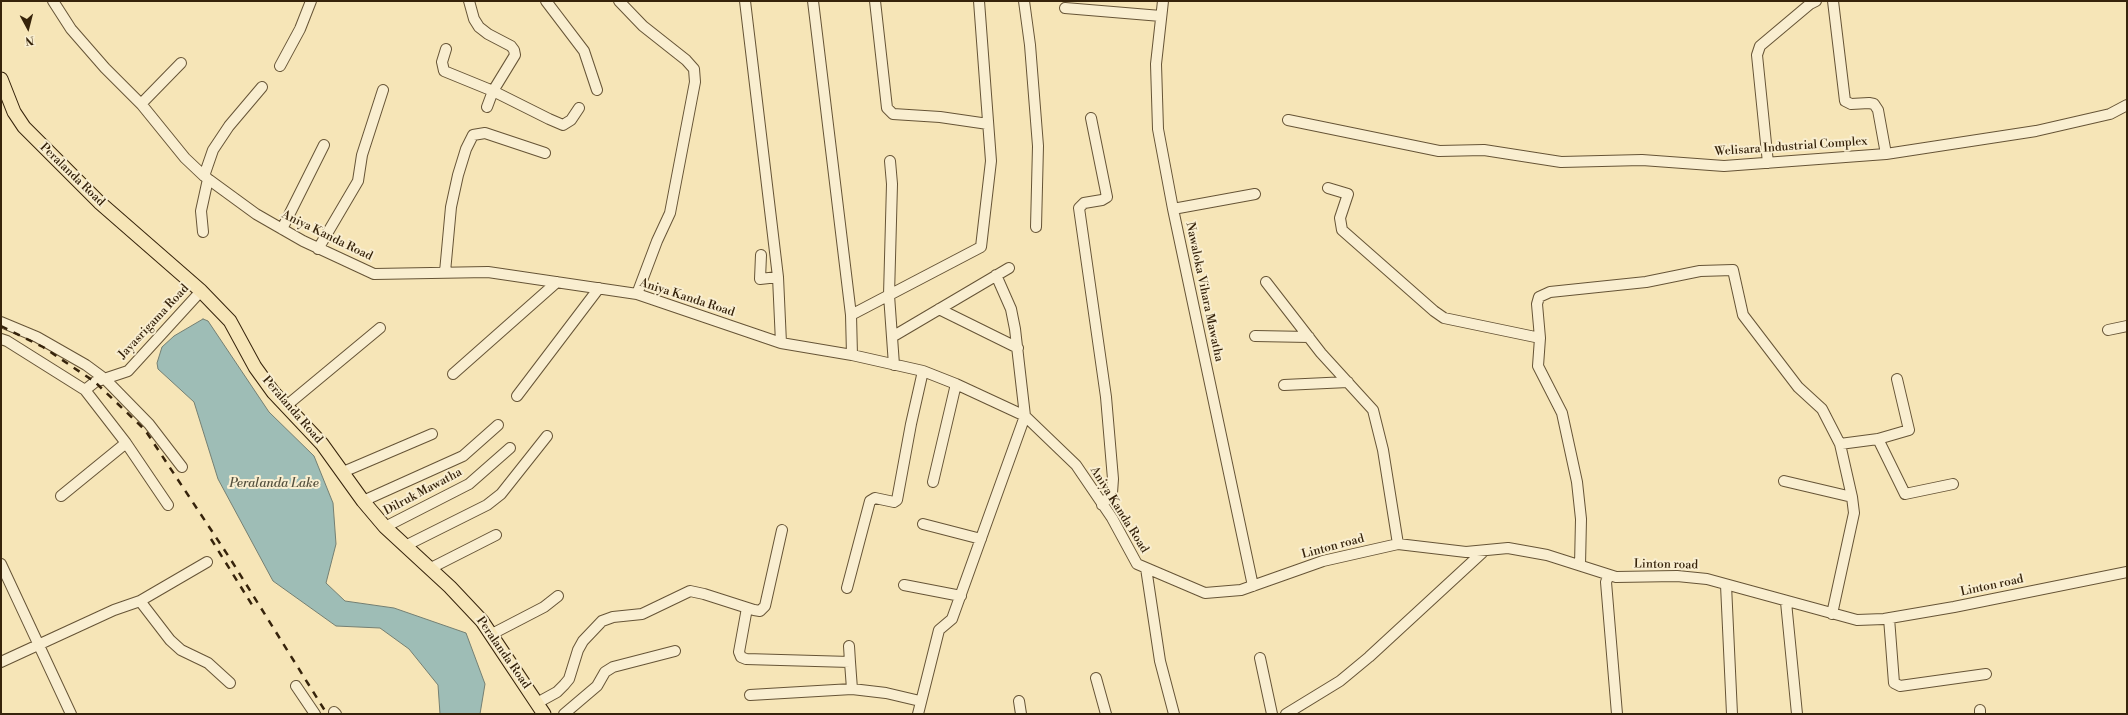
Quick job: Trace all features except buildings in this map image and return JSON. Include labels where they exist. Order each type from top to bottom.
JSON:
[{"type":"main road","name":"Peralanda Road","points":[[1,79],[14,112],[24,127],[99,202],[201,291],[230,321],[255,366],[273,392],[322,444],[363,501],[385,527],[431,568],[468,604],[492,634],[544,714]]},
{"type":"street","name":"Aniya Kanda Road","points":[[53,1],[71,29],[105,68],[141,104],[185,158],[206,178],[256,214],[318,249],[374,274],[488,272],[637,294],[781,343],[852,355],[923,371],[956,384],[1025,416],[1076,465],[1112,518],[1137,564],[1205,593],[1241,590],[1254,586]]},
{"type":"street","points":[[280,66],[300,29],[311,1]]},
{"type":"street","points":[[469,1],[474,19],[479,27],[488,34],[511,46],[515,55],[508,69],[493,91],[486,107]]},
{"type":"street","points":[[546,1],[584,51],[597,90]]},
{"type":"street","points":[[619,1],[643,26],[686,60],[694,69],[670,213],[657,241],[637,294]]},
{"type":"street","points":[[745,1],[778,277],[781,343]]},
{"type":"street","points":[[813,1],[851,315],[852,355]]},
{"type":"street","points":[[875,1],[887,108],[893,114],[940,117],[988,124]]},
{"type":"street","points":[[851,315],[981,247],[991,161],[979,1]]},
{"type":"street","points":[[1024,1],[1030,45],[1038,146],[1036,227]]},
{"type":"street","name":"Nawaloka Vihara Mawatha","points":[[1163,1],[1156,64],[1158,129],[1172,209],[1254,586]]},
{"type":"street","points":[[1768,163],[1757,55],[1760,46],[1810,4],[1816,1]]},
{"type":"street","points":[[1833,1],[1845,101],[1851,104],[1874,104],[1878,110],[1886,154]]},
{"type":"street","points":[[1065,8],[1161,16]]},
{"type":"street","points":[[446,49],[442,62],[444,71],[493,91],[563,125],[571,120],[579,108]]},
{"type":"street","points":[[141,104],[182,63]]},
{"type":"street","points":[[203,232],[201,211],[206,178],[213,150],[262,86]]},
{"type":"street","points":[[318,249],[358,181],[362,155],[383,90]]},
{"type":"street","name":"Welisara Industrial Complex","points":[[1288,120],[1439,152],[1484,150],[1561,162],[1642,160],[1724,166],[1886,154],[2036,131],[2110,114],[2127,105]]},
{"type":"street","points":[[1091,118],[1106,197],[1102,200],[1084,203],[1079,208],[1106,397],[1113,480],[1112,493],[1102,505]]},
{"type":"street","points":[[444,272],[451,207],[466,149],[474,135],[485,133],[545,153]]},
{"type":"street","points":[[282,229],[324,145]]},
{"type":"street","points":[[890,161],[892,184],[889,295],[894,365]]},
{"type":"street","points":[[1328,188],[1348,194],[1340,218],[1342,230],[1434,311],[1444,318],[1540,338]]},
{"type":"street","points":[[1172,209],[1255,194]]},
{"type":"street","points":[[761,256],[760,279],[778,277]]},
{"type":"street","points":[[892,337],[1009,268]]},
{"type":"street","points":[[1580,566],[1581,519],[1577,482],[1562,413],[1538,366],[1540,338],[1536,304],[1539,297],[1550,292],[1646,282],[1700,271],[1733,270],[1743,315],[1798,387],[1822,409],[1840,444],[1852,497],[1854,513],[1832,614]]},
{"type":"street","points":[[918,714],[920,701],[939,630],[952,619],[1025,416],[1018,348],[1011,309],[996,275]]},
{"type":"street","points":[[453,374],[557,282]]},
{"type":"street","points":[[1266,282],[1321,353],[1372,410],[1383,450],[1398,544]]},
{"type":"street","points":[[517,396],[599,288]]},
{"type":"street","name":"Jayasrigama Road","points":[[84,390],[95,382],[128,370],[201,291]]},
{"type":"street","points":[[939,309],[1018,348]]},
{"type":"street","points":[[1,322],[37,337],[86,365],[105,379],[149,424],[182,467]]},
{"type":"street","points":[[2108,330],[2127,326]]},
{"type":"street","points":[[286,406],[380,328]]},
{"type":"street","points":[[1255,336],[1309,337]]},
{"type":"street","points":[[1,339],[7,341],[84,390],[126,443],[168,505]]},
{"type":"street","points":[[847,588],[870,500],[873,498],[894,502],[897,500],[911,424],[923,371]]},
{"type":"street","points":[[1840,444],[1878,439],[1909,430],[1897,379]]},
{"type":"street","points":[[1284,386],[1348,382]]},
{"type":"street","points":[[933,482],[956,384]]},
{"type":"street","points":[[363,501],[463,456],[498,425]]},
{"type":"street","points":[[343,472],[432,434]]},
{"type":"street","points":[[405,546],[487,505],[501,494],[548,436]]},
{"type":"street","points":[[1878,439],[1905,494],[1953,484]]},
{"type":"street","points":[[61,496],[126,443]]},
{"type":"street","name":"Dilruk Mawatha","points":[[385,527],[469,484],[510,448]]},
{"type":"street","points":[[1784,481],[1852,497]]},
{"type":"street","points":[[923,524],[981,538]]},
{"type":"street","points":[[537,703],[557,692],[569,679],[578,650],[583,641],[602,621],[613,617],[642,614],[690,591],[747,608],[760,610],[765,606],[782,530]]},
{"type":"street","points":[[431,568],[496,535]]},
{"type":"street","name":"Linton road","points":[[1254,586],[1323,561],[1398,544],[1450,551],[1484,551],[1508,548],[1547,555],[1616,577],[1677,576],[1707,579],[1786,602],[1857,620],[1889,618],[2127,572]]},
{"type":"street","points":[[1288,714],[1340,681],[1369,657],[1484,551]]},
{"type":"street","points":[[1,662],[114,610],[140,601],[207,562]]},
{"type":"street","points":[[1,564],[71,714]]},
{"type":"street","points":[[1146,568],[1160,661],[1174,714]]},
{"type":"street","points":[[1609,575],[1606,582],[1617,714]]},
{"type":"street","points":[[1726,584],[1732,714]]},
{"type":"street","points":[[904,585],[961,596]]},
{"type":"street","points":[[492,634],[544,607],[558,596]]},
{"type":"street","points":[[140,601],[181,650],[208,663],[230,683]]},
{"type":"street","points":[[1786,602],[1797,714]]},
{"type":"street","points":[[747,608],[739,652],[741,657],[746,659],[850,662]]},
{"type":"street","points":[[1889,618],[1894,683],[1900,686],[1986,674]]},
{"type":"street","points":[[849,646],[852,689]]},
{"type":"street","points":[[564,714],[597,686],[605,672],[613,667],[675,651]]},
{"type":"street","points":[[1260,658],[1272,714]]},
{"type":"street","points":[[1096,678],[1106,714]]},
{"type":"street","points":[[296,686],[315,714]]},
{"type":"street","points":[[750,695],[852,689],[886,693],[920,701]]},
{"type":"street","points":[[1019,701],[1021,714]]},
{"type":"water","name":"Peralanda Lake","points":[[203,319],[208,321],[269,412],[314,456],[333,503],[336,544],[326,583],[345,601],[394,608],[466,633],[485,684],[480,714],[440,714],[438,685],[409,649],[380,628],[336,626],[273,581],[218,479],[194,402],[158,369],[157,363],[162,347],[174,336]]},
{"type":"railway","points":[[1,326],[43,347],[95,382],[145,430],[231,560],[327,714]]},
{"type":"railway","points":[[211,539],[254,608]]}]
